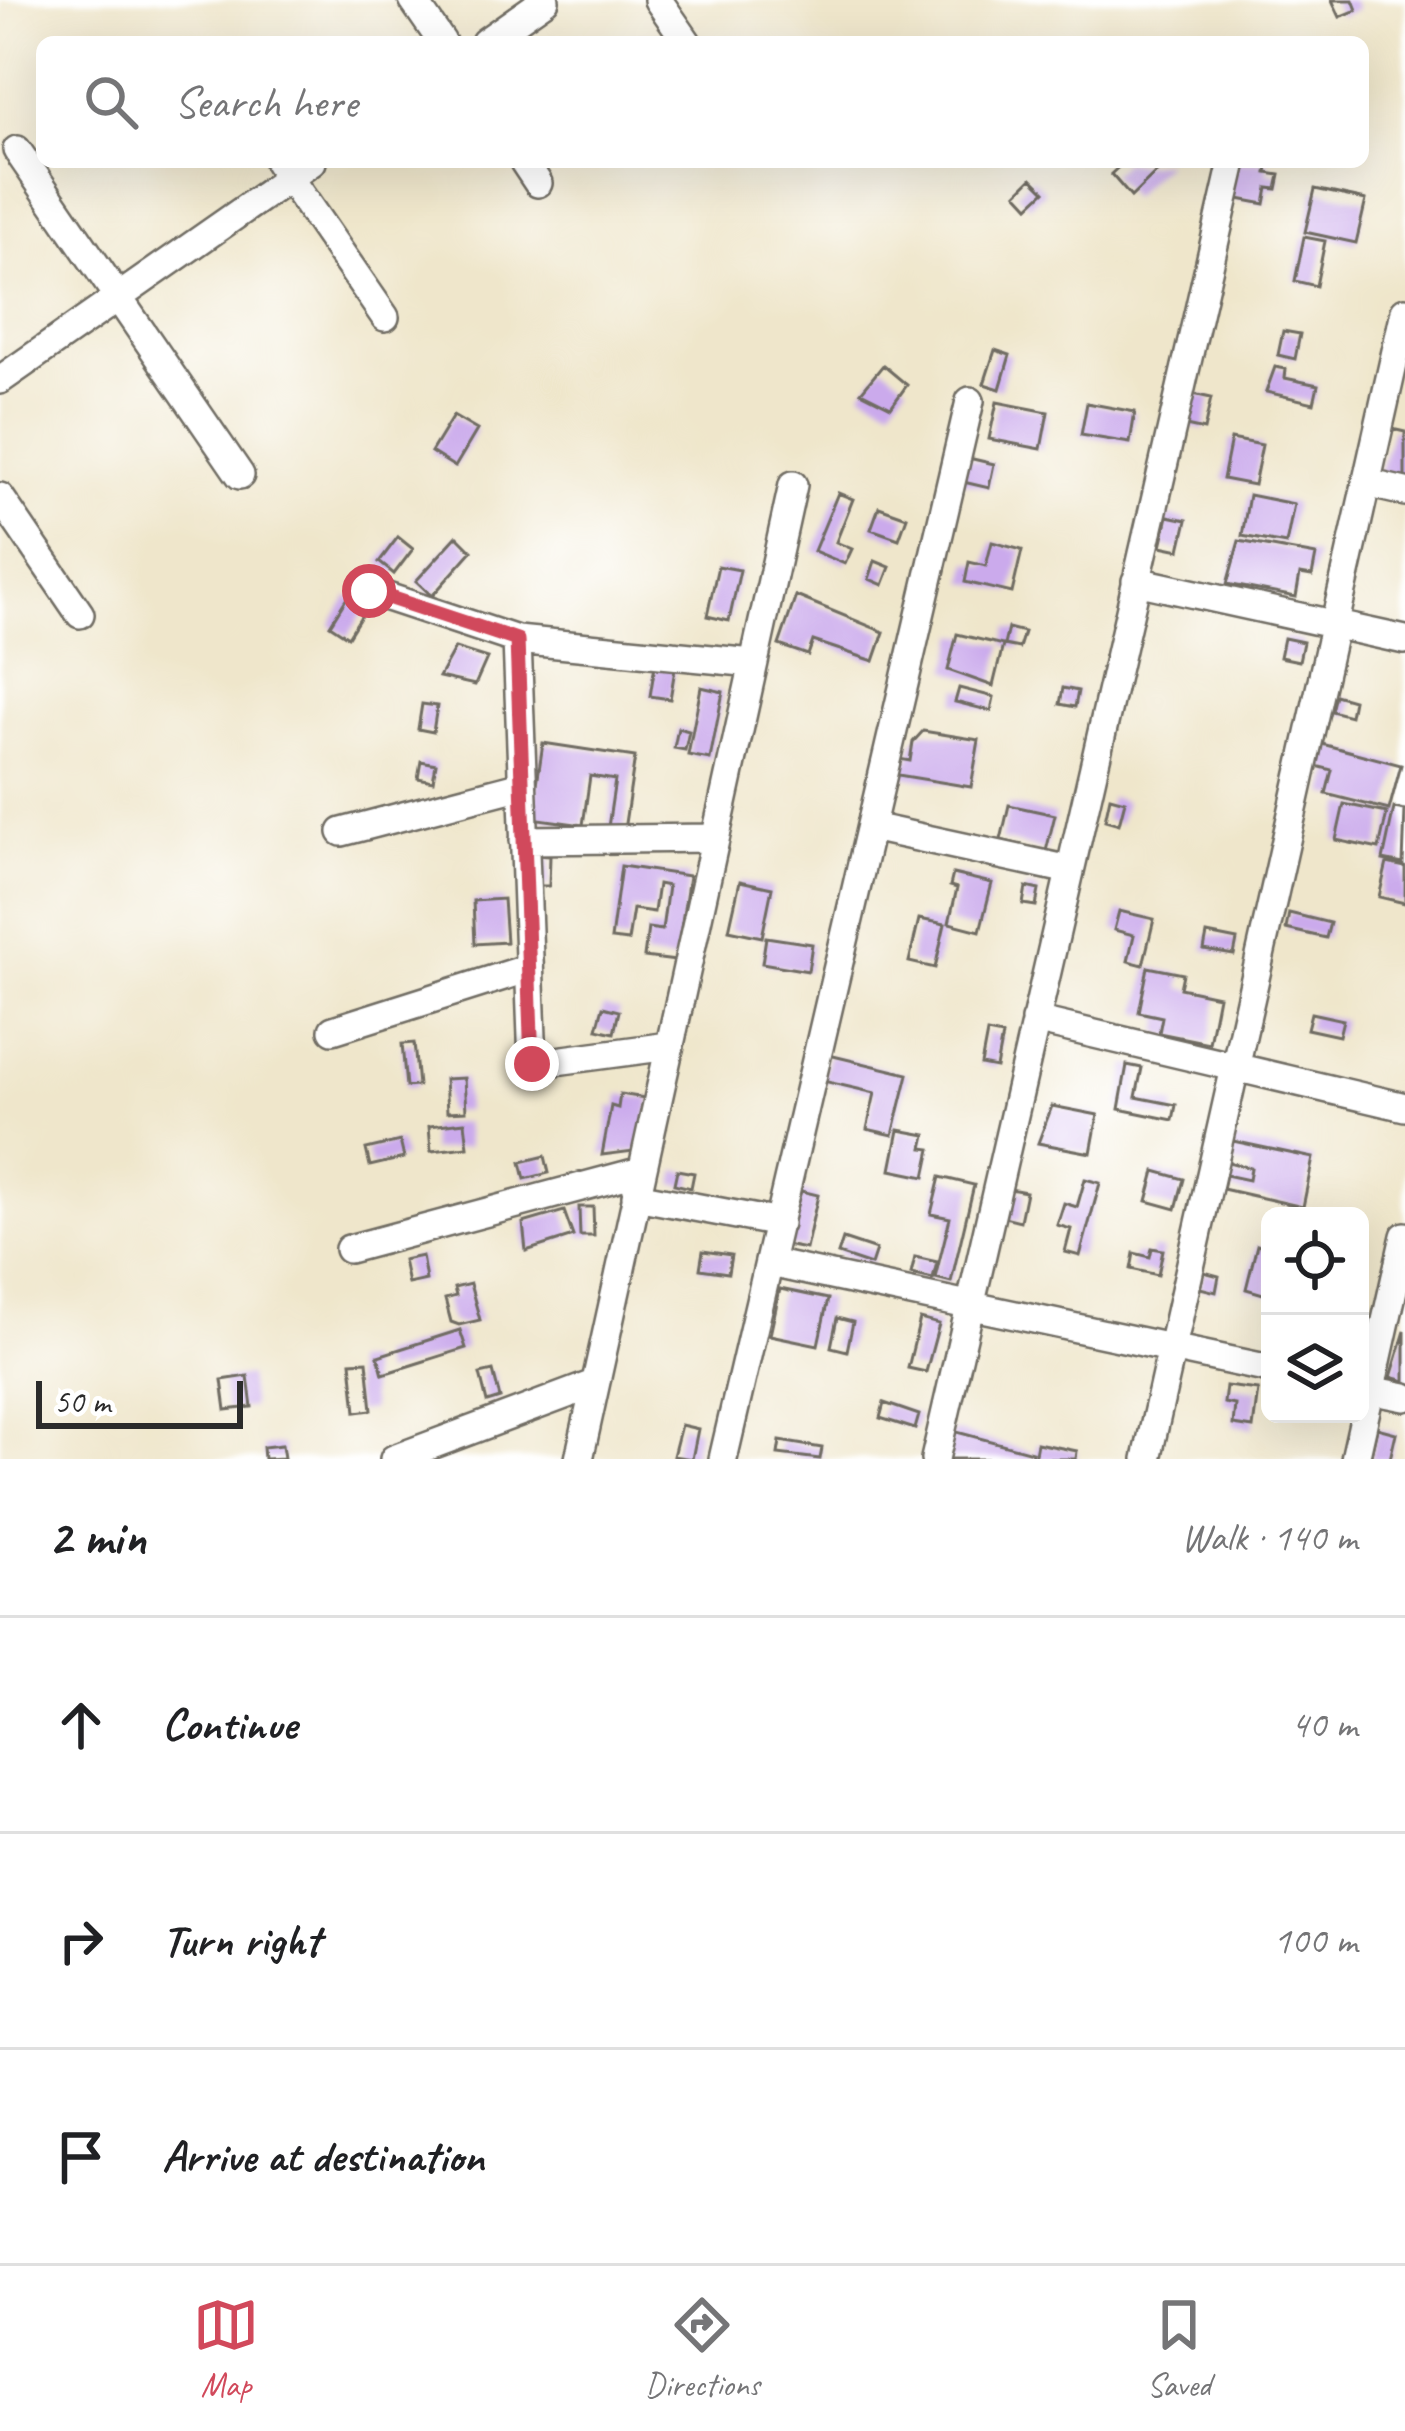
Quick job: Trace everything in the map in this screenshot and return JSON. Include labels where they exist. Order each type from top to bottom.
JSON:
[{"type":"street","points":[[413,0],[438,36]]},
{"type":"street","points":[[493,36],[545,0]]},
{"type":"street","points":[[658,0],[683,36]]},
{"type":"street","points":[[17,150],[240,475]]},
{"type":"street","points":[[0,380],[292,168]]},
{"type":"street","points":[[294,168],[385,317]]},
{"type":"street","points":[[934,1459],[1231,168]]},
{"type":"street","points":[[1147,1459],[1405,311]]},
{"type":"street","points":[[723,1459],[970,401]]},
{"type":"street","points":[[1366,483],[1405,492]]},
{"type":"street","points":[[579,1459],[793,485]]},
{"type":"street","points":[[0,497],[80,614]]},
{"type":"street","points":[[1136,581],[1405,640]]},
{"type":"street","points":[[369,591],[517,640],[753,663]]},
{"type":"street","points":[[517,640],[532,1064],[669,1046]]},
{"type":"street","points":[[342,832],[522,785]]},
{"type":"street","points":[[871,826],[1070,870]]},
{"type":"street","points":[[524,840],[715,838]]},
{"type":"street","points":[[333,1030],[529,968]]},
{"type":"street","points":[[1036,1020],[1405,1107]]},
{"type":"street","points":[[350,1249],[639,1184],[779,1223]]},
{"type":"street","points":[[1369,1374],[1405,1236]]},
{"type":"street","points":[[770,1264],[1261,1367]]},
{"type":"street","points":[[394,1459],[594,1384]]},
{"type":"street","points":[[1369,1390],[1405,1397]]},
{"type":"street","points":[[1355,1459],[1360,1423]]},
{"type":"building","points":[[1332,0],[1353,0],[1357,10],[1340,17]]},
{"type":"building","points":[[1118,168],[1161,168],[1131,197],[1111,174]]},
{"type":"building","points":[[1234,168],[1268,168],[1267,173],[1280,175],[1277,189],[1268,188],[1265,204],[1228,197]]},
{"type":"building","points":[[1032,178],[1045,191],[1029,206],[1017,193]]},
{"type":"building","points":[[1315,189],[1366,200],[1356,243],[1305,232]]},
{"type":"building","points":[[1304,237],[1325,241],[1316,286],[1295,281]]},
{"type":"building","points":[[1283,331],[1300,334],[1295,359],[1278,355]]},
{"type":"building","points":[[995,350],[1010,355],[1000,389],[984,384]]},
{"type":"building","points":[[883,365],[907,385],[891,407],[861,392]]},
{"type":"building","points":[[1275,367],[1286,369],[1285,378],[1318,385],[1314,403],[1266,392]]},
{"type":"building","points":[[1193,394],[1211,398],[1204,430],[1186,426]]},
{"type":"building","points":[[997,402],[1048,412],[1041,449],[989,439]]},
{"type":"building","points":[[1087,403],[1135,412],[1130,443],[1081,435]]},
{"type":"building","points":[[453,416],[477,430],[455,467],[431,452]]},
{"type":"building","points":[[1392,429],[1405,432],[1405,483],[1378,477]]},
{"type":"building","points":[[1231,439],[1262,445],[1254,485],[1223,479]]},
{"type":"building","points":[[960,456],[994,464],[989,488],[955,480]]},
{"type":"building","points":[[838,493],[853,499],[836,542],[852,549],[845,564],[814,551]]},
{"type":"building","points":[[1249,495],[1294,504],[1286,544],[1242,536]]},
{"type":"building","points":[[879,507],[907,517],[899,539],[871,529]]},
{"type":"building","points":[[1168,516],[1187,520],[1180,550],[1161,546]]},
{"type":"building","points":[[457,536],[472,551],[432,596],[416,581]]},
{"type":"building","points":[[398,537],[413,549],[394,574],[379,562]]},
{"type":"building","points":[[1239,541],[1316,555],[1312,576],[1300,574],[1296,597],[1227,584]]},
{"type":"building","points":[[992,542],[1022,550],[1012,593],[965,582],[969,562],[986,566]]},
{"type":"building","points":[[875,561],[890,567],[883,585],[869,579]]},
{"type":"building","points":[[718,566],[740,570],[729,621],[707,616]]},
{"type":"building","points":[[348,596],[366,608],[348,637],[330,625]]},
{"type":"building","points":[[796,596],[884,632],[874,661],[813,641],[808,655],[779,645]]},
{"type":"building","points":[[1008,628],[1024,632],[1019,648],[1004,645]]},
{"type":"building","points":[[957,634],[1003,645],[993,686],[948,670]]},
{"type":"building","points":[[1284,638],[1303,642],[1299,661],[1280,657]]},
{"type":"building","points":[[455,648],[487,658],[475,685],[439,677]]},
{"type":"building","points":[[655,665],[675,669],[670,699],[650,696]]},
{"type":"building","points":[[701,687],[723,692],[710,759],[688,755]]},
{"type":"building","points":[[959,688],[994,697],[991,711],[955,702]]},
{"type":"building","points":[[1063,688],[1078,691],[1075,707],[1060,704]]},
{"type":"building","points":[[1335,695],[1353,700],[1350,716],[1331,711]]},
{"type":"building","points":[[422,704],[437,706],[433,732],[418,729]]},
{"type":"building","points":[[678,728],[689,731],[685,750],[674,748]]},
{"type":"building","points":[[923,731],[979,740],[971,787],[886,773],[888,757],[910,761],[913,742]]},
{"type":"building","points":[[543,743],[635,757],[624,830],[608,827],[615,780],[590,776],[583,825],[532,818]]},
{"type":"building","points":[[1322,744],[1401,765],[1389,810],[1326,794],[1332,770],[1316,766]]},
{"type":"building","points":[[421,761],[436,764],[433,781],[418,778]]},
{"type":"building","points":[[1110,797],[1125,801],[1119,824],[1105,820]]},
{"type":"building","points":[[1344,804],[1387,813],[1379,849],[1336,840]]},
{"type":"building","points":[[1009,805],[1055,815],[1046,851],[1001,840]]},
{"type":"building","points":[[1394,808],[1405,810],[1403,864],[1383,860]]},
{"type":"building","points":[[536,855],[550,856],[549,886],[535,886]]},
{"type":"building","points":[[1387,863],[1405,867],[1405,903],[1379,897]]},
{"type":"building","points":[[621,866],[689,876],[676,961],[644,957],[648,928],[662,930],[668,886],[658,884],[654,912],[633,909],[628,941],[611,939]]},
{"type":"building","points":[[953,874],[992,883],[980,931],[949,923],[957,888],[950,886]]},
{"type":"building","points":[[740,881],[772,888],[762,937],[729,930]]},
{"type":"building","points":[[1026,887],[1039,890],[1036,906],[1023,904]]},
{"type":"building","points":[[503,899],[506,942],[475,944],[473,901]]},
{"type":"building","points":[[1119,911],[1154,919],[1143,965],[1128,961],[1134,935],[1114,930]]},
{"type":"building","points":[[1289,913],[1330,923],[1326,938],[1286,929]]},
{"type":"building","points":[[919,919],[945,924],[935,968],[909,962]]},
{"type":"building","points":[[1207,934],[1237,940],[1234,955],[1204,950]]},
{"type":"building","points":[[766,937],[812,944],[808,971],[762,963]]},
{"type":"building","points":[[1148,967],[1183,974],[1180,988],[1218,996],[1209,1043],[1159,1033],[1162,1017],[1139,1012]]},
{"type":"building","points":[[603,1007],[619,1011],[614,1033],[597,1029]]},
{"type":"building","points":[[1311,1013],[1343,1020],[1339,1036],[1307,1029]]},
{"type":"building","points":[[987,1033],[1002,1036],[996,1068],[981,1065]]},
{"type":"building","points":[[414,1043],[418,1086],[406,1087],[402,1044]]},
{"type":"building","points":[[829,1055],[908,1074],[893,1135],[867,1129],[875,1093],[823,1081]]},
{"type":"building","points":[[1127,1065],[1142,1068],[1136,1097],[1176,1105],[1173,1120],[1119,1109]]},
{"type":"building","points":[[464,1078],[466,1111],[447,1112],[445,1079]]},
{"type":"building","points":[[620,1094],[651,1099],[642,1150],[602,1155],[611,1106],[618,1108]]},
{"type":"building","points":[[1052,1106],[1098,1115],[1091,1153],[1038,1143]]},
{"type":"building","points":[[465,1122],[468,1147],[431,1151],[429,1126]]},
{"type":"building","points":[[899,1130],[926,1135],[923,1148],[931,1149],[925,1177],[891,1170]]},
{"type":"building","points":[[400,1141],[404,1158],[370,1166],[366,1149]]},
{"type":"building","points":[[1233,1141],[1313,1158],[1303,1207],[1223,1189],[1226,1175],[1249,1180],[1251,1168],[1228,1162]]},
{"type":"building","points":[[545,1156],[549,1173],[525,1179],[521,1162]]},
{"type":"building","points":[[677,1170],[694,1173],[691,1188],[674,1184]]},
{"type":"building","points":[[1155,1171],[1184,1179],[1176,1209],[1147,1201]]},
{"type":"building","points":[[940,1177],[974,1185],[951,1282],[935,1278],[950,1218],[931,1214]]},
{"type":"building","points":[[1085,1179],[1100,1183],[1080,1256],[1065,1252],[1071,1229],[1057,1225],[1064,1203],[1077,1207]]},
{"type":"building","points":[[1010,1189],[1026,1192],[1020,1221],[1004,1217]]},
{"type":"building","points":[[801,1191],[818,1195],[806,1249],[785,1245]]},
{"type":"building","points":[[579,1207],[593,1207],[594,1236],[580,1236]]},
{"type":"building","points":[[564,1211],[573,1236],[526,1251],[523,1223]]},
{"type":"building","points":[[843,1239],[876,1250],[871,1265],[838,1254]]},
{"type":"building","points":[[1257,1245],[1261,1246],[1261,1293],[1246,1289]]},
{"type":"building","points":[[1152,1248],[1163,1250],[1158,1275],[1131,1269],[1134,1253],[1150,1257]]},
{"type":"building","points":[[703,1251],[731,1255],[728,1273],[700,1269]]},
{"type":"building","points":[[422,1256],[426,1280],[408,1284],[403,1260]]},
{"type":"building","points":[[915,1257],[937,1262],[933,1279],[911,1274]]},
{"type":"building","points":[[1204,1272],[1219,1276],[1216,1292],[1200,1288]]},
{"type":"building","points":[[470,1284],[480,1320],[451,1322],[445,1299],[456,1296],[454,1288]]},
{"type":"building","points":[[780,1289],[828,1299],[818,1345],[770,1335]]},
{"type":"building","points":[[837,1318],[853,1322],[847,1351],[831,1347]]},
{"type":"building","points":[[920,1319],[939,1324],[926,1372],[908,1368]]},
{"type":"building","points":[[460,1330],[466,1348],[383,1374],[378,1356]]},
{"type":"building","points":[[1405,1331],[1405,1381],[1391,1377]]},
{"type":"building","points":[[367,1361],[372,1410],[356,1412],[351,1362]]},
{"type":"building","points":[[493,1371],[500,1398],[487,1402],[480,1374]]},
{"type":"building","points":[[248,1376],[252,1407],[226,1410],[222,1380]]},
{"type":"building","points":[[1226,1386],[1258,1390],[1253,1428],[1233,1425],[1235,1405],[1224,1403]]},
{"type":"building","points":[[884,1403],[919,1415],[915,1429],[880,1418]]},
{"type":"building","points":[[681,1425],[698,1429],[692,1459],[673,1456]]},
{"type":"building","points":[[1377,1428],[1396,1433],[1390,1459],[1370,1459]]},
{"type":"building","points":[[953,1431],[1032,1452],[1030,1459],[946,1459]]},
{"type":"building","points":[[780,1441],[822,1448],[820,1459],[778,1454]]},
{"type":"building","points":[[1037,1443],[1077,1451],[1076,1459],[1034,1459]]},
{"type":"building","points":[[282,1445],[284,1458],[264,1459],[263,1447]]},
{"type":"route","points":[[369,591],[517,640],[532,1064]]}]
